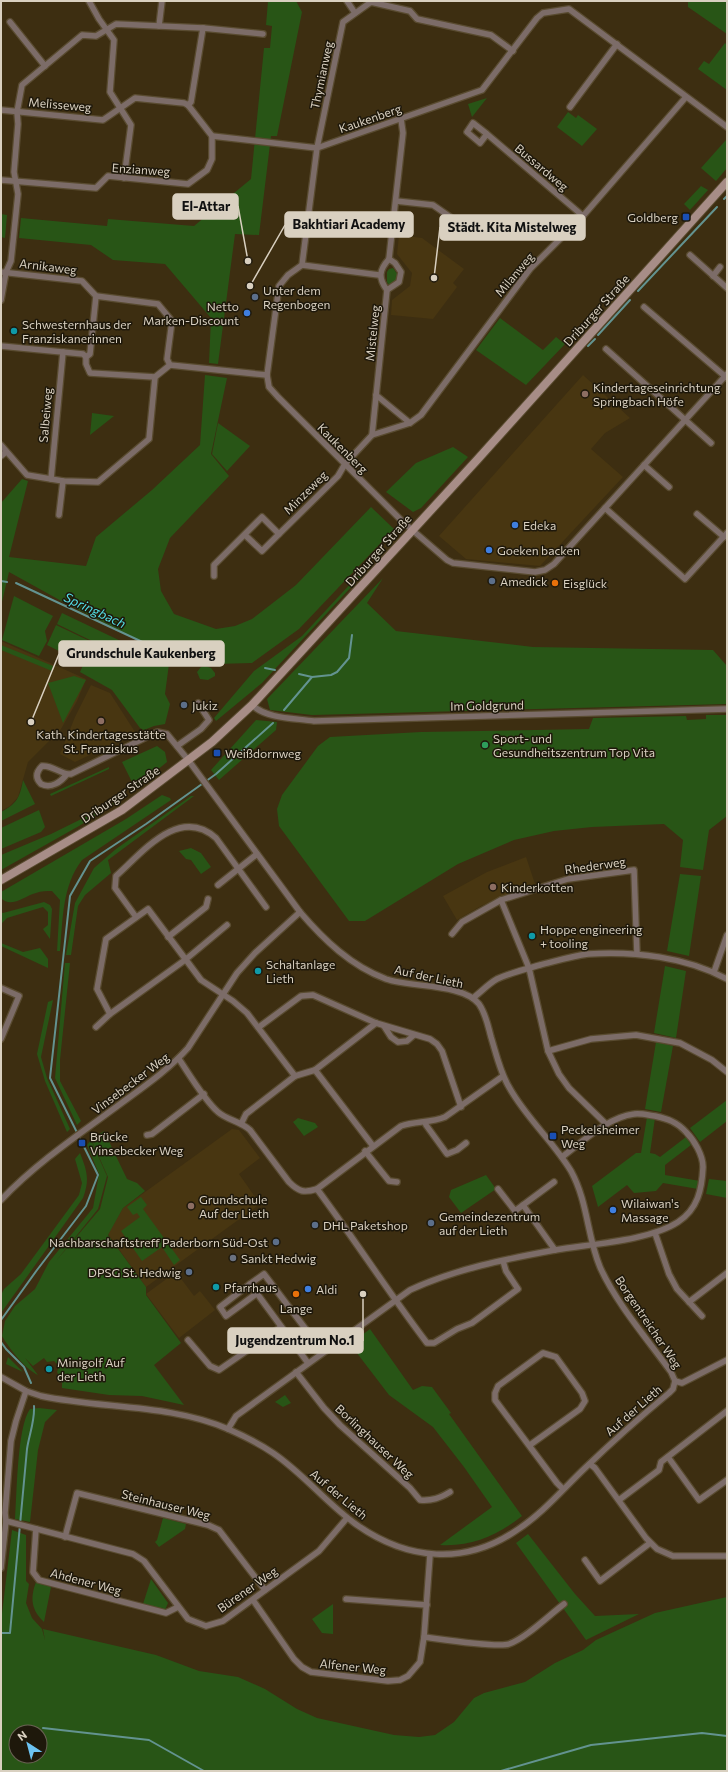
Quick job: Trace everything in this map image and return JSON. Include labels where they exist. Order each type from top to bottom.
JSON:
[{"type":"main road","name":"Driburger Straße","points":[[1,880],[122,810],[189,761],[212,742],[252,704],[413,530],[727,182]]},
{"type":"street","points":[[89,1],[114,40],[110,92],[131,125],[124,178]]},
{"type":"street","points":[[159,26],[162,1]]},
{"type":"street","points":[[348,1],[355,13]]},
{"type":"street","name":"Thymianweg","points":[[317,148],[343,22],[371,2],[410,11],[417,19],[491,35],[513,51]]},
{"type":"street","name":"Kaukenberg","points":[[317,148],[482,90],[538,18],[544,13],[569,9],[727,127]]},
{"type":"street","points":[[10,22],[45,66]]},
{"type":"street","points":[[3,272],[11,261],[18,194],[14,172],[18,112],[22,85],[82,35],[96,36],[116,24],[203,28],[263,34]]},
{"type":"street","points":[[203,28],[191,102],[188,105],[212,136],[317,148],[302,265]]},
{"type":"street","points":[[570,107],[617,44]]},
{"type":"street","name":"Milanweg","points":[[372,435],[410,423],[421,415],[530,269],[583,216],[686,97]]},
{"type":"street","name":"Melisseweg","points":[[18,112],[103,120],[135,98],[184,103],[188,105]]},
{"type":"street","points":[[1,110],[18,112]]},
{"type":"street","points":[[170,365],[167,359],[172,321],[158,304],[96,296],[90,354],[86,357],[86,364],[90,373],[155,377],[170,365],[267,375],[279,286],[288,275],[302,265],[379,275],[383,266],[389,259],[403,133],[401,119]]},
{"type":"street","name":"Bussardweg","points":[[487,134],[583,216]]},
{"type":"street","name":"Enzianweg","points":[[1,180],[96,188],[108,176],[188,184],[207,170],[212,159],[212,136]]},
{"type":"street","points":[[396,201],[433,205],[469,230],[490,223]]},
{"type":"street","points":[[690,255],[727,288]]},
{"type":"street","points":[[387,290],[399,282],[401,272],[389,259]]},
{"type":"street","points":[[713,276],[720,267]]},
{"type":"street","name":"Arnikaweg","points":[[1,300],[3,272],[82,282],[96,296]]},
{"type":"street","name":"Mistelweg","points":[[372,435],[387,290],[381,283],[379,275]]},
{"type":"street","points":[[644,306],[726,376]]},
{"type":"street","points":[[1,346],[83,354],[86,357]]},
{"type":"street","points":[[606,349],[711,443]]},
{"type":"street","name":"Salbeiweg","points":[[51,479],[63,352]]},
{"type":"street","name":"Kaukenberg","points":[[267,375],[269,387],[413,530],[451,563],[535,572],[545,570],[554,564],[726,376]]},
{"type":"street","points":[[1,445],[27,475],[63,481],[98,482],[148,442],[155,377]]},
{"type":"street","points":[[376,395],[410,423]]},
{"type":"street","points":[[345,464],[372,435]]},
{"type":"street","points":[[1,456],[6,452]]},
{"type":"street","name":"Minzeweg","points":[[245,535],[262,551],[338,476],[345,464]]},
{"type":"street","points":[[644,465],[669,487]]},
{"type":"street","points":[[59,515],[63,481]]},
{"type":"street","points":[[605,508],[685,579],[725,535],[698,514]]},
{"type":"street","points":[[214,576],[214,566],[262,517],[279,534]]},
{"type":"street","points":[[177,746],[201,729],[208,720],[198,703]]},
{"type":"street","name":"Im Goldgrund","points":[[252,704],[257,709],[270,715],[314,721],[727,709]]},
{"type":"street","points":[[67,774],[61,781],[48,786],[41,784],[37,778],[39,769],[42,766],[71,774],[157,732],[167,734],[189,761]]},
{"type":"street","name":"Auf der Lieth","points":[[189,761],[206,782],[300,912],[314,928],[335,949],[365,969],[386,978],[402,984],[454,990],[473,998],[497,979],[529,968],[570,957],[588,954],[637,954],[676,960],[714,972],[727,979]]},
{"type":"street","points":[[136,917],[115,888],[116,876],[160,837],[173,829],[184,826],[209,832],[216,838],[266,907]]},
{"type":"street","points":[[218,885],[257,854]]},
{"type":"street","name":"Rhederweg","points":[[452,934],[462,922],[501,900],[568,879],[634,870],[637,954]]},
{"type":"street","points":[[168,937],[206,907],[208,899]]},
{"type":"street","points":[[501,900],[529,968],[548,1050],[559,1074],[569,1088],[606,1124]]},
{"type":"street","points":[[110,1014],[97,989],[106,939],[148,909],[201,980],[223,994],[247,1013],[295,1076]]},
{"type":"street","name":"Vinsebecker Weg","points":[[1,1200],[27,1176],[74,1138],[179,1059],[188,1048],[237,973],[255,953],[300,912]]},
{"type":"street","points":[[96,1027],[110,1014],[185,960],[227,925]]},
{"type":"street","points":[[714,972],[726,938]]},
{"type":"street","points":[[1,988],[19,996],[1,1039]]},
{"type":"street","points":[[259,1027],[301,996],[313,995],[376,1023],[430,1039],[437,1044],[442,1051],[461,1107]]},
{"type":"street","name":"Borgentreicher Weg","points":[[473,998],[484,1012],[503,1076],[523,1110],[562,1157],[573,1176],[584,1201],[593,1244],[600,1266],[616,1296],[671,1372],[675,1381]]},
{"type":"street","points":[[242,1122],[246,1114],[295,1076],[315,1070],[376,1023]]},
{"type":"street","points":[[384,1026],[390,1037],[398,1042],[407,1041],[414,1035]]},
{"type":"street","points":[[548,1050],[591,1039],[636,1035],[680,1043],[712,1060],[727,1072]]},
{"type":"street","points":[[179,1059],[218,1112],[233,1121],[242,1122],[250,1130],[296,1190],[303,1192],[317,1189],[401,1126],[410,1123],[435,1121],[445,1118],[503,1076]]},
{"type":"street","points":[[315,1070],[373,1146]]},
{"type":"street","points":[[148,1135],[152,1134],[204,1094]]},
{"type":"street","points":[[228,1429],[236,1416],[410,1290],[433,1279],[503,1260],[655,1233],[679,1222],[690,1211],[699,1198],[702,1186],[703,1163],[691,1137],[682,1127],[669,1119],[634,1114],[606,1124],[562,1157]]},
{"type":"street","points":[[425,1122],[447,1154],[457,1150],[466,1143]]},
{"type":"street","points":[[366,1151],[389,1181],[397,1182]]},
{"type":"street","points":[[498,1189],[514,1211],[554,1182]]},
{"type":"street","points":[[317,1189],[427,1343],[434,1343],[472,1323],[518,1289],[506,1271],[503,1260]]},
{"type":"street","points":[[523,1205],[556,1250]]},
{"type":"street","points":[[655,1233],[669,1274],[677,1289],[702,1316]]},
{"type":"street","points":[[689,1302],[727,1273]]},
{"type":"street","points":[[256,1294],[226,1316],[220,1307],[264,1274],[323,1352]]},
{"type":"street","points":[[250,1284],[308,1363]]},
{"type":"street","points":[[188,1340],[210,1366],[219,1370],[281,1327]]},
{"type":"street","points":[[530,1445],[580,1409],[585,1400],[582,1393],[556,1357],[550,1354],[544,1354],[498,1386],[494,1393],[495,1400],[563,1489]]},
{"type":"street","name":"Auf der Lieth","points":[[1,1377],[26,1391],[54,1399],[173,1413],[203,1420],[228,1429],[273,1453],[348,1518],[390,1544],[430,1555],[458,1553],[496,1543],[518,1530],[632,1424],[670,1393],[673,1389],[675,1381],[682,1383],[727,1360]]},
{"type":"street","name":"Borlinghauser Weg","points":[[296,1372],[324,1408],[340,1425],[410,1488],[420,1500],[440,1498],[450,1492]]},
{"type":"street","points":[[1,1568],[6,1521],[5,1513],[11,1442],[26,1391]]},
{"type":"street","points":[[619,1500],[659,1470],[661,1462],[727,1411]]},
{"type":"street","points":[[668,1457],[699,1500],[727,1480]]},
{"type":"street","points":[[590,1464],[595,1468],[650,1543],[657,1549],[673,1556],[727,1556]]},
{"type":"street","name":"Steinhauser Weg","points":[[65,1537],[77,1493],[208,1525],[219,1530],[265,1590]]},
{"type":"street","name":"Bürener Weg","points":[[6,1521],[133,1554],[144,1561],[188,1619],[206,1626],[223,1621],[319,1551],[348,1518]]},
{"type":"street","name":"Ahdener Weg","points":[[36,1529],[33,1572],[39,1580],[166,1613],[178,1607]]},
{"type":"street","points":[[586,1560],[600,1580],[650,1543]]},
{"type":"street","name":"Alfener Weg","points":[[253,1600],[294,1659],[302,1667],[311,1672],[388,1681],[400,1680],[408,1676],[420,1662],[427,1605],[430,1555]]},
{"type":"street","points":[[346,1599],[427,1605]]},
{"type":"street","points":[[424,1637],[496,1645],[508,1644],[529,1632],[564,1604]]},
{"type":"shaded area","points":[[399,235],[422,238],[464,269],[453,283],[457,287],[433,319],[391,315],[392,300],[410,286],[412,273],[397,254]]},
{"type":"shaded area","points":[[583,375],[630,418],[605,433],[591,449],[623,477],[540,566],[466,559],[439,536]]},
{"type":"shaded area","points":[[1,641],[86,679],[77,701],[61,729],[28,762],[18,797],[10,806],[1,811]]},
{"type":"shaded area","name":"Kath. Kindertagesstätte St. Franziskus","points":[[91,685],[110,693],[135,732],[134,734],[75,762],[60,754],[75,717]]},
{"type":"shaded area","name":"Kinderkotten","points":[[526,857],[535,884],[517,890],[481,906],[457,920],[443,896],[487,872]]},
{"type":"shaded area","name":"Grundschule Auf der Lieth","points":[[232,1129],[239,1130],[260,1158],[239,1174],[260,1204],[146,1287],[108,1234],[123,1208]]},
{"type":"shaded area","points":[[176,1272],[194,1296],[200,1291],[215,1310],[179,1338],[146,1294]]},
{"type":"green space","points":[[268,1],[296,1],[302,12],[277,136],[271,136],[259,235],[235,234],[218,364],[209,363],[211,318],[165,264],[113,260],[91,245],[19,238],[21,218],[107,226],[108,219],[194,226],[251,179],[264,48],[270,48],[272,26],[266,25]]},
{"type":"green space","points":[[688,1],[727,1],[727,34],[688,7]]},
{"type":"green space","points":[[725,43],[727,45],[727,90],[698,69],[704,61],[709,64]]},
{"type":"green space","points":[[487,98],[472,117],[468,104]]},
{"type":"green space","points":[[568,112],[576,118],[578,115],[597,129],[582,146],[557,127]]},
{"type":"green space","points":[[726,140],[727,168],[716,181],[701,168]]},
{"type":"green space","points":[[701,186],[708,190],[690,210],[684,204]]},
{"type":"green space","points":[[1,214],[7,215],[5,238],[1,237]]},
{"type":"green space","points":[[393,268],[398,275],[397,280],[389,285],[387,282],[387,272],[389,269]]},
{"type":"green space","points":[[500,318],[543,350],[556,337],[565,344],[526,385],[476,350]]},
{"type":"green space","points":[[205,375],[227,378],[211,454],[229,476],[170,538],[158,569],[161,591],[174,614],[216,629],[235,626],[252,619],[296,585],[371,507],[394,529],[299,629],[252,663],[215,664],[169,655],[65,603],[9,572],[1,606],[1,503],[22,479],[28,481],[9,557],[86,566],[96,537],[152,490],[200,445]]},
{"type":"green space","points":[[92,413],[114,416],[90,435]]},
{"type":"green space","points":[[218,423],[250,446],[227,471],[212,454]]},
{"type":"green space","points":[[453,447],[468,457],[421,508],[413,512],[386,492],[416,463]]},
{"type":"green space","points":[[366,567],[368,569],[262,683],[216,721],[214,718],[254,671],[302,636]]},
{"type":"green space","points":[[383,578],[367,603],[396,631],[533,647],[713,650],[727,666],[727,704],[312,715],[270,710],[267,699]]},
{"type":"green space","points":[[14,596],[53,616],[45,631],[47,641],[39,656],[2,640]]},
{"type":"green space","points":[[62,613],[169,664],[165,694],[170,704],[165,724],[144,730],[140,728],[112,690],[80,672],[91,647],[83,663],[47,645],[56,625],[94,643],[57,624]]},
{"type":"green space","points":[[1,645],[53,666],[52,671],[1,650]]},
{"type":"green space","points":[[205,666],[211,668],[215,673],[215,676],[208,680],[200,679],[197,672],[201,667]]},
{"type":"green space","points":[[74,676],[86,680],[63,723],[48,683]]},
{"type":"green space","points":[[706,715],[727,715],[727,816],[709,830],[703,870],[680,867],[683,840],[664,824],[592,827],[554,831],[514,840],[458,864],[365,921],[349,921],[279,826],[277,809],[282,795],[318,746],[330,737],[421,732],[589,729],[593,718],[686,716],[687,720],[706,719]]},
{"type":"green space","points":[[256,720],[277,722],[276,730],[219,780],[211,770]]},
{"type":"green space","points":[[157,746],[165,752],[167,762],[135,788],[122,762]]},
{"type":"green space","points":[[109,767],[109,769],[51,796],[50,794]]},
{"type":"green space","points":[[23,780],[35,804],[1,821],[1,812],[11,806],[17,799],[21,791]]},
{"type":"green space","points":[[162,795],[170,798],[171,800],[82,860],[75,870],[67,892],[63,915],[60,951],[57,951],[60,900],[52,891],[38,892],[13,902],[5,901],[1,898],[1,892],[126,819]]},
{"type":"green space","points":[[191,796],[194,796],[108,860],[111,873],[85,895],[78,906],[71,955],[66,955],[75,903],[94,868],[116,849]]},
{"type":"green space","points":[[122,799],[79,826],[1,870],[1,855],[51,834]]},
{"type":"green space","points":[[39,810],[45,827],[41,832],[1,849],[1,828]]},
{"type":"green space","points":[[191,848],[201,853],[211,867],[201,874],[191,860],[186,859],[179,851]]},
{"type":"green space","points":[[680,874],[701,876],[689,956],[667,951]]},
{"type":"green space","points":[[44,902],[50,905],[52,909],[50,939],[43,929],[48,925],[48,912],[43,907],[7,918],[1,924],[1,912],[3,913]]},
{"type":"green space","points":[[1,943],[23,952],[40,948],[48,959],[48,968],[1,946]]},
{"type":"green space","points":[[65,963],[70,963],[60,1060],[60,1081],[81,1121],[77,1125],[55,1078]]},
{"type":"green space","points":[[665,966],[686,971],[676,1038],[654,1033]]},
{"type":"green space","points":[[53,1000],[41,1057],[47,1078],[70,1129],[67,1132],[45,1081],[37,1054],[48,1002]]},
{"type":"green space","points":[[656,1042],[673,1046],[661,1112],[645,1109]]},
{"type":"green space","points":[[727,1100],[727,1121],[700,1142],[690,1128]]},
{"type":"green space","points":[[647,1117],[655,1118],[650,1153],[660,1157],[686,1137],[691,1145],[665,1165],[665,1175],[700,1181],[698,1189],[663,1183],[656,1191],[634,1193],[627,1185],[598,1207],[592,1186],[636,1153],[641,1153]]},
{"type":"green space","points":[[298,1118],[315,1123],[318,1127],[304,1136],[293,1122]]},
{"type":"green space","points":[[104,1131],[127,1179],[137,1183],[145,1191],[123,1208],[108,1235],[146,1287],[146,1295],[181,1343],[154,1365],[184,1405],[142,1396],[109,1395],[62,1388],[62,1381],[57,1372],[59,1366],[54,1361],[47,1362],[44,1358],[33,1366],[25,1358],[38,1375],[23,1363],[2,1336],[5,1321],[15,1306],[35,1289],[49,1262],[93,1208],[99,1174],[87,1145],[91,1140],[107,1176],[98,1209],[56,1261],[100,1209],[108,1177],[91,1139]]},
{"type":"green space","points":[[80,1153],[87,1175],[83,1198],[1,1313],[1,1295],[4,1289],[21,1274],[79,1195],[82,1183],[75,1159]]},
{"type":"green space","points":[[486,1175],[496,1189],[461,1213],[449,1197],[451,1190]]},
{"type":"green space","points":[[709,1179],[727,1181],[727,1198],[706,1194]]},
{"type":"green space","points":[[141,1197],[147,1205],[143,1209],[180,1260],[174,1265],[162,1247],[142,1261],[121,1231],[140,1217],[137,1213],[133,1215],[127,1207]]},
{"type":"green space","points":[[370,1329],[413,1390],[422,1386],[432,1387],[451,1413],[449,1414],[522,1516],[513,1523],[494,1534],[474,1542],[440,1545],[492,1507],[464,1467],[433,1427],[389,1395],[350,1344]]},
{"type":"green space","points":[[8,1357],[23,1372],[6,1364]]},
{"type":"green space","points":[[285,1395],[291,1403],[283,1407],[275,1402]]},
{"type":"green space","points":[[39,1408],[57,1410],[45,1422],[38,1450],[30,1522],[15,1519],[18,1461],[22,1430],[26,1418],[30,1409]]},
{"type":"green space","points":[[163,1518],[186,1524],[185,1529],[159,1547],[155,1542],[157,1540]]},
{"type":"green space","points":[[12,1530],[26,1535],[26,1581],[29,1584],[26,1603],[32,1618],[42,1629],[45,1640],[43,1629],[156,1655],[199,1671],[238,1677],[265,1689],[297,1709],[317,1718],[394,1735],[419,1737],[435,1735],[454,1722],[474,1698],[484,1693],[525,1682],[555,1663],[583,1650],[596,1640],[655,1613],[727,1597],[727,1771],[1,1771],[1,1622]]},
{"type":"green space","points":[[528,1534],[575,1594],[595,1616],[639,1614],[586,1640],[516,1543]]},
{"type":"green space","points":[[151,1579],[168,1603],[165,1610],[143,1604]]},
{"type":"green space","points":[[36,1582],[51,1587],[44,1622],[36,1613],[32,1599]]},
{"type":"green space","points":[[333,1604],[333,1634],[322,1633],[312,1619]]},
{"type":"waterway","points":[[724,199],[727,196]]},
{"type":"waterway","points":[[638,291],[717,207]]},
{"type":"waterway","points":[[598,335],[630,300]]},
{"type":"waterway","points":[[588,346],[595,339]]},
{"type":"waterway","name":"Springbach","points":[[1,581],[7,582]]},
{"type":"waterway","name":"Springbach","points":[[16,583],[166,653]]},
{"type":"waterway","name":"Springbach","points":[[299,674],[312,677],[331,675],[337,672],[349,658],[352,635]]},
{"type":"waterway","points":[[265,668],[275,670]]},
{"type":"waterway","points":[[284,710],[312,677]]},
{"type":"waterway","points":[[1,1320],[86,1206],[98,1175],[50,1078],[70,896],[90,861],[146,824],[216,774],[273,723]]},
{"type":"waterway","points":[[1,1342],[24,1367],[31,1383]]},
{"type":"waterway","points":[[1,1633],[10,1633],[27,1449],[33,1423],[34,1406]]},
{"type":"waterway","points":[[48,1729],[149,1740],[204,1771]]},
{"type":"waterway","points":[[501,1771],[591,1745],[702,1733],[727,1736]]},
{"type":"place","name":"Goldberg","points":[[686,217]]},
{"type":"place","name":"El-Attar","points":[[248,261]]},
{"type":"place","name":"Städt. Kita Mistelweg","points":[[434,278]]},
{"type":"place","name":"Bakhtiari Academy","points":[[250,286]]},
{"type":"place","name":"Unter dem Regenbogen","points":[[255,297]]},
{"type":"place","name":"Netto Marken-Discount","points":[[247,313]]},
{"type":"place","name":"Schwesternhaus der Franziskanerinnen","points":[[14,331]]},
{"type":"place","name":"Kindertageseinrichtung Springbach Höfe","points":[[585,394]]},
{"type":"place","name":"Edeka","points":[[515,525]]},
{"type":"place","name":"Goeken backen","points":[[489,550]]},
{"type":"place","name":"Amedick","points":[[492,581]]},
{"type":"place","name":"Eisglück","points":[[555,583]]},
{"type":"place","name":"Jukiz","points":[[184,705]]},
{"type":"place","name":"Kath. Kindertagesstätte St. Franziskus","points":[[101,721]]},
{"type":"place","name":"Grundschule Kaukenberg","points":[[31,722]]},
{"type":"place","name":"Sport- und Gesundheitszentrum Top Vita","points":[[485,745]]},
{"type":"place","name":"Weißdornweg","points":[[217,753]]},
{"type":"place","name":"Kinderkotten","points":[[493,887]]},
{"type":"place","name":"Hoppe engineering + tooling","points":[[532,936]]},
{"type":"place","name":"Schaltanlage Lieth","points":[[258,971]]},
{"type":"place","name":"Peckelsheimer Weg","points":[[553,1136]]},
{"type":"place","name":"Brücke Vinsebecker Weg","points":[[82,1143]]},
{"type":"place","name":"Grundschule Auf der Lieth","points":[[191,1206]]},
{"type":"place","name":"Wilaiwan's Massage","points":[[613,1210]]},
{"type":"place","name":"Gemeindezentrum auf der Lieth","points":[[431,1223]]},
{"type":"place","name":"DHL Paketshop","points":[[315,1225]]},
{"type":"place","name":"Nachbarschaftstreff Paderborn Süd-Ost","points":[[276,1242]]},
{"type":"place","name":"Sankt Hedwig","points":[[233,1258]]},
{"type":"place","name":"DPSG St. Hedwig","points":[[189,1272]]},
{"type":"place","name":"Pfarrhaus","points":[[216,1287]]},
{"type":"place","name":"Aldi","points":[[308,1289]]},
{"type":"place","name":"Lange","points":[[296,1294]]},
{"type":"place","name":"Jugendzentrum No.1","points":[[363,1294]]},
{"type":"place","name":"Minigolf Auf der Lieth","points":[[49,1369]]}]
